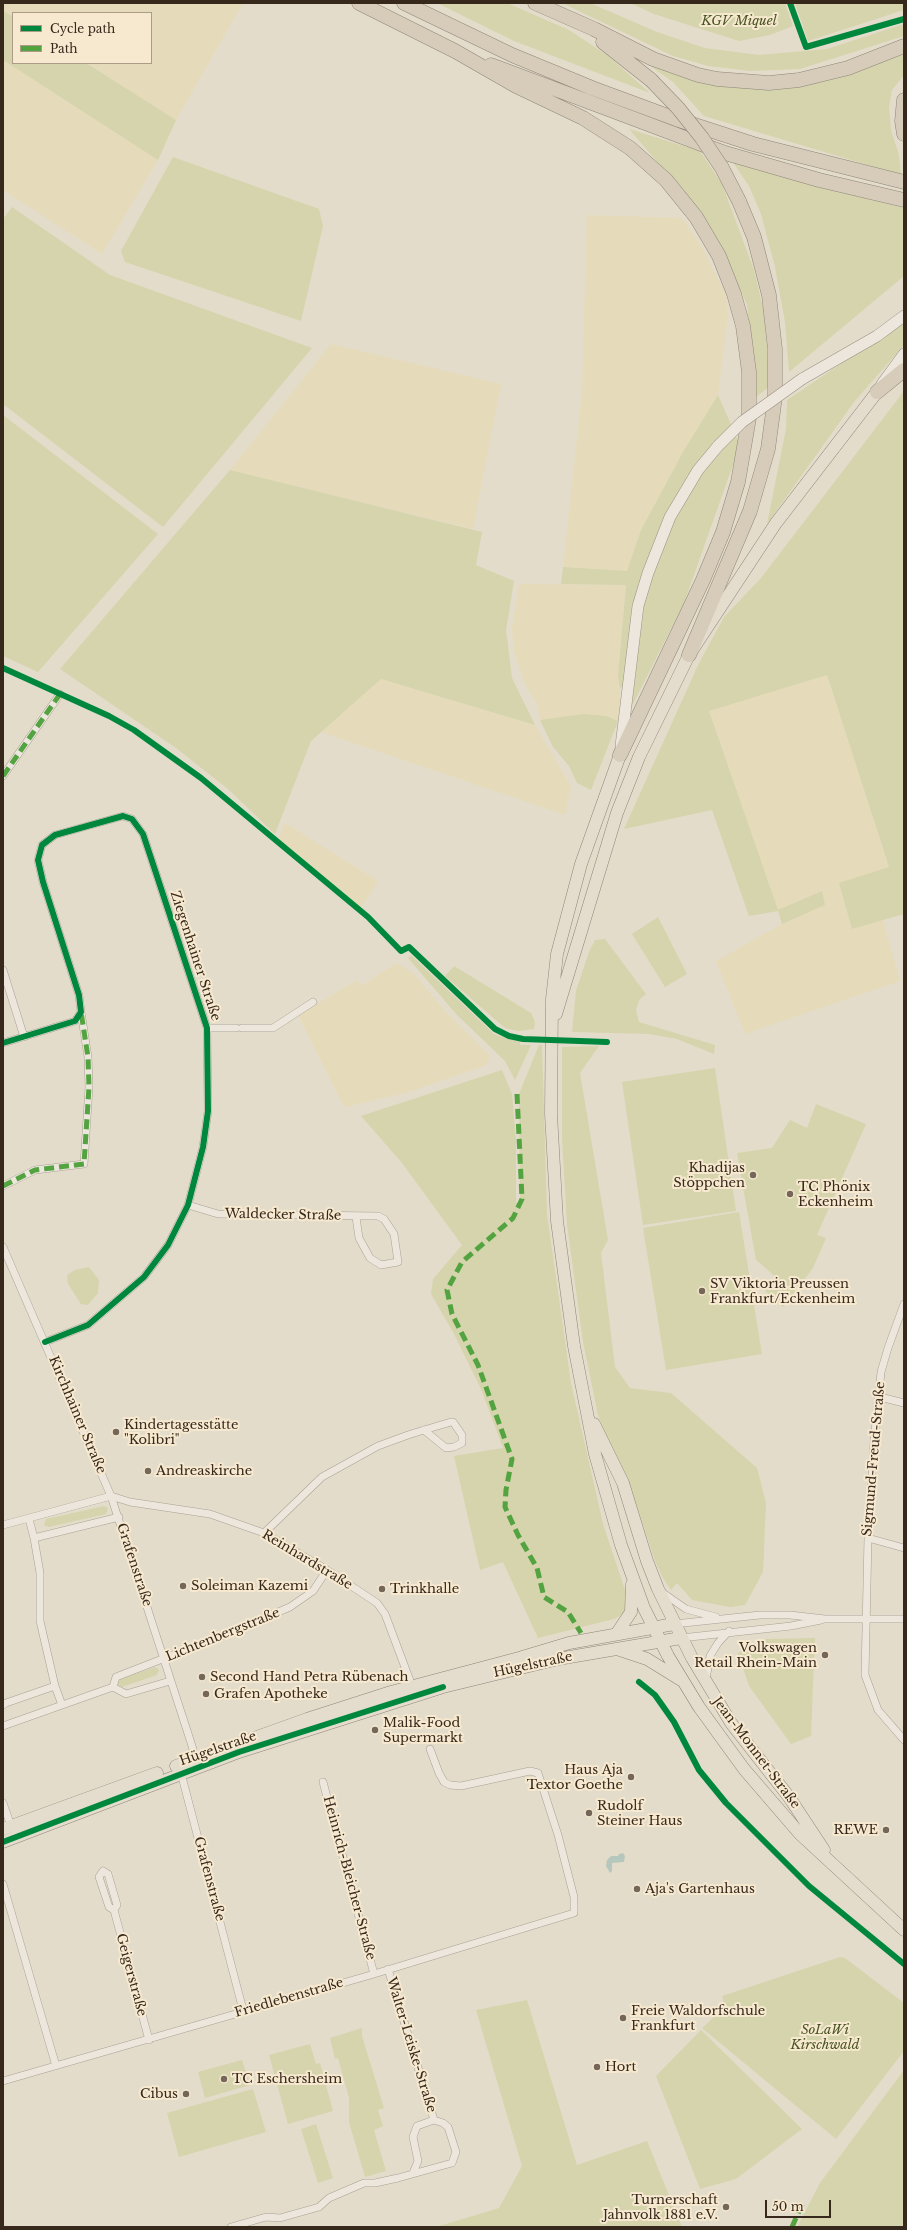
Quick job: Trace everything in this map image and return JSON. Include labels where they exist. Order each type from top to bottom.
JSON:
[{"type":"highway","points":[[360,3],[455,51],[516,86],[598,127],[630,148],[676,190],[708,235],[729,278],[740,313],[747,349],[750,404],[746,443],[738,482],[723,532],[703,580],[620,755]]},
{"type":"highway","points":[[404,3],[512,55],[592,88],[676,119],[753,144],[904,182]]},
{"type":"highway","points":[[538,4],[594,29],[653,59],[698,75],[737,81],[777,82],[809,78],[848,68],[904,46]]},
{"type":"highway","points":[[538,4],[589,32],[651,80],[678,108],[698,132],[718,163],[739,201],[761,260],[770,307],[775,349],[773,413],[768,449],[750,511],[688,655]]},
{"type":"highway","points":[[455,51],[725,153],[819,180],[904,200]]},
{"type":"highway","points":[[904,100],[902,121],[904,134]]},
{"type":"highway","points":[[877,392],[904,370]]},
{"type":"main road","points":[[617,1633],[631,1612],[632,1579],[595,1454],[588,1411],[572,1339],[557,1221],[551,1114],[553,982],[562,934],[584,857],[620,755],[638,606],[648,573],[670,517],[698,470],[718,446],[742,422],[802,379],[878,336],[904,316]]},
{"type":"main road","points":[[553,1022],[617,813],[639,757],[688,655],[776,523],[877,392],[904,354]]},
{"type":"main road","name":"Jean-Monnet-Straße","points":[[588,1411],[623,1483],[645,1554],[658,1589],[681,1638],[706,1684],[744,1741],[789,1797],[830,1860]]},
{"type":"main road","name":"Jean-Monnet-Straße","points":[[632,1579],[660,1641],[684,1682],[715,1731],[744,1769],[800,1834],[830,1860],[904,1930]]},
{"type":"main road","name":"Hügelstraße","points":[[7,1828],[307,1718],[412,1686],[519,1658],[569,1643],[617,1633],[674,1624]]},
{"type":"main road","name":"Hügelstraße","points":[[3,1842],[182,1773],[197,1758],[492,1674],[616,1648],[681,1638]]},
{"type":"main road","points":[[616,1648],[647,1660],[684,1682]]},
{"type":"main road","points":[[387,1705],[406,1693],[412,1686]]},
{"type":"street","points":[[3,774],[60,694]]},
{"type":"street","name":"Ziegenhainer Straße","points":[[3,1186],[35,1170],[84,1164],[89,1079],[88,1057],[79,996],[43,882],[38,860],[42,845],[55,835],[123,816],[132,819],[143,834],[207,1028],[208,1111],[203,1147],[188,1205],[168,1245],[144,1277],[88,1325],[45,1342]]},
{"type":"street","points":[[3,970],[24,1037]]},
{"type":"street","name":"Ziegenhainer Straße","points":[[207,1028],[273,1028],[313,1002]]},
{"type":"street","points":[[3,1043],[75,1021],[81,1012]]},
{"type":"street","name":"Waldecker Straße","points":[[188,1205],[218,1214],[356,1217],[378,1216],[384,1219],[394,1234],[398,1262],[381,1265],[370,1258],[359,1238],[356,1217]]},
{"type":"street","name":"Kirchhainer Straße","points":[[3,1247],[111,1496]]},
{"type":"street","name":"Sigmund-Freud-Straße","points":[[904,1304],[888,1348],[882,1372],[874,1442],[868,1538],[865,1675],[878,1710],[904,1740]]},
{"type":"street","points":[[880,1397],[904,1403]]},
{"type":"street","points":[[264,1533],[322,1477],[378,1446],[424,1430],[453,1422],[462,1435],[462,1443],[454,1448],[446,1448],[424,1430]]},
{"type":"street","points":[[3,1524],[29,1519],[111,1496]]},
{"type":"street","name":"Grafenstraße","points":[[111,1496],[119,1517],[170,1681],[197,1758]]},
{"type":"street","name":"Reinhardstraße","points":[[111,1496],[130,1502],[210,1514],[264,1533],[327,1570],[374,1601],[384,1611],[412,1686]]},
{"type":"street","points":[[34,1538],[119,1517]]},
{"type":"street","points":[[29,1519],[40,1573],[40,1621],[55,1686],[62,1705]]},
{"type":"street","points":[[868,1538],[904,1548]]},
{"type":"street","name":"Lichtenbergstraße","points":[[170,1681],[126,1694],[113,1687],[116,1676],[164,1659],[290,1607],[313,1591],[327,1570]]},
{"type":"street","points":[[658,1589],[686,1609],[722,1618]]},
{"type":"street","name":"Hügelstraße","points":[[674,1624],[722,1618],[790,1615],[825,1619],[904,1619]]},
{"type":"street","name":"Hügelstraße","points":[[681,1638],[730,1631],[791,1626],[825,1619]]},
{"type":"street","points":[[706,1684],[710,1656],[718,1643],[730,1631]]},
{"type":"street","points":[[3,1705],[55,1686]]},
{"type":"street","points":[[3,1726],[113,1687]]},
{"type":"street","name":"Friedlebenstraße","points":[[3,2081],[149,2040],[243,2010],[374,1974],[574,1913],[574,1897],[558,1835],[538,1773],[530,1771],[461,1786],[450,1785],[444,1782],[439,1773],[430,1748]]},
{"type":"street","name":"Grafenstraße","points":[[182,1773],[243,2010]]},
{"type":"street","name":"Heinrich-Bleicher-Straße","points":[[323,1782],[374,1974]]},
{"type":"street","points":[[3,1803],[7,1828]]},
{"type":"street","name":"Geigerstraße","points":[[114,1910],[117,1905],[108,1874],[103,1871],[99,1877],[109,1907],[114,1910],[149,2040]]},
{"type":"street","points":[[3,1884],[56,2066]]},
{"type":"street","name":"Walter-Leiske-Straße","points":[[388,1969],[434,2120]]},
{"type":"street","name":"Walter-Leiske-Straße","points":[[231,2227],[266,2217],[280,2218],[319,2207],[329,2198],[364,2182],[375,2183],[452,2163],[456,2152],[448,2127],[434,2120],[417,2126],[413,2138],[418,2161]]},
{"type":"street","points":[[412,2173],[418,2161],[430,2168]]},
{"type":"shaded area","points":[[3,3],[243,3],[176,120],[88,64],[152,64],[152,12],[12,12],[12,16],[3,11]]},
{"type":"shaded area","points":[[3,60],[158,160],[102,254],[3,190]]},
{"type":"shaded area","points":[[587,215],[682,218],[704,251],[726,296],[728,314],[718,395],[683,452],[641,530],[627,572],[563,567],[582,392]]},
{"type":"shaded area","points":[[331,344],[501,384],[473,529],[230,470]]},
{"type":"shaded area","points":[[519,584],[626,585],[618,676],[621,706],[618,721],[606,716],[540,720],[538,706],[525,684],[514,652],[512,628]]},
{"type":"shaded area","points":[[827,675],[889,868],[839,884],[852,929],[883,920],[900,981],[745,1034],[716,961],[782,924],[825,905],[822,891],[778,911],[709,710]]},
{"type":"shaded area","points":[[381,679],[535,725],[571,787],[565,815],[321,732]]},
{"type":"shaded area","points":[[285,823],[378,881],[360,909],[277,841]]},
{"type":"shaded area","points":[[397,963],[415,975],[444,1010],[490,1056],[486,1065],[406,1093],[344,1107],[298,1015],[357,980],[361,986]]},
{"type":"shaded area","points":[[623,1853],[625,1856],[624,1862],[612,1863],[612,1871],[610,1873],[606,1866],[607,1860],[611,1856],[618,1856],[619,1854]]},
{"type":"green space","points":[[437,3],[507,3],[569,30],[607,55],[650,93],[514,41]]},
{"type":"green space","points":[[562,3],[590,3],[657,32],[705,48],[759,55],[827,49],[904,24],[904,36],[800,69],[751,71],[708,66],[673,56]]},
{"type":"green space","name":"KGV Miquel","points":[[630,3],[785,3],[793,26],[770,35],[739,41],[654,14]]},
{"type":"green space","points":[[795,3],[904,3],[904,10],[808,41]]},
{"type":"green space","points":[[3,11],[12,16],[12,64],[88,64],[176,120],[158,160],[3,60]]},
{"type":"green space","points":[[633,54],[704,83],[846,74],[904,54],[904,75],[892,90],[889,107],[891,130],[899,155],[901,175],[704,116],[673,82]]},
{"type":"green space","points":[[629,129],[700,151],[722,184],[754,270],[764,312],[770,386],[756,397],[747,304],[704,217]]},
{"type":"green space","points":[[173,157],[319,209],[323,226],[301,321],[125,262],[121,251]]},
{"type":"green space","points":[[732,161],[805,183],[904,208],[904,276],[789,372],[785,322],[775,267],[761,214],[749,186]]},
{"type":"green space","points":[[12,207],[110,275],[312,348],[163,527],[3,404],[3,219]]},
{"type":"green space","points":[[904,324],[904,345],[854,402],[767,524],[786,429],[787,400]]},
{"type":"green space","points":[[904,391],[904,914],[852,929],[839,883],[889,867],[827,675],[709,711],[778,910],[822,891],[825,905],[782,924],[778,911],[749,916],[712,810],[624,829],[699,663],[724,617],[761,578]]},
{"type":"green space","points":[[718,395],[740,445],[684,603],[631,708],[636,672],[620,689],[618,676],[626,585],[561,584],[563,567],[627,571],[641,530],[683,452]]},
{"type":"green space","points":[[3,415],[158,534],[38,672],[3,656]]},
{"type":"green space","points":[[230,470],[482,532],[476,565],[514,581],[506,630],[512,678],[535,725],[381,679],[311,741],[275,834],[228,789],[176,748],[60,669]]},
{"type":"green space","points":[[584,714],[606,716],[618,721],[591,790],[577,783],[569,766],[553,747],[540,720]]},
{"type":"green space","points":[[658,917],[687,974],[665,987],[632,934]]},
{"type":"green space","points":[[605,939],[646,994],[639,1000],[636,1010],[639,1022],[715,1045],[714,1054],[677,1039],[649,1034],[572,1032],[576,991],[589,952],[595,940]]},
{"type":"green space","points":[[411,955],[494,1034],[520,1042],[520,1045],[531,1045],[515,1080],[505,1061],[457,1015],[408,958]]},
{"type":"green space","points":[[454,966],[531,1013],[535,1022],[534,1029],[518,1031],[505,1028],[445,976]]},
{"type":"green space","points":[[539,1045],[542,1045],[547,1214],[571,1383],[603,1524],[625,1590],[626,1603],[625,1613],[614,1619],[538,1638],[503,1562],[480,1570],[454,1456],[503,1448],[481,1389],[453,1332],[431,1294],[433,1279],[462,1245],[402,1163],[361,1116],[502,1070],[512,1094],[516,1141],[516,1202],[520,1206],[519,1094]]},
{"type":"green space","points":[[599,1046],[580,1073],[608,1240],[601,1253],[615,1367],[630,1388],[671,1393],[757,1468],[766,1503],[763,1572],[745,1605],[730,1607],[692,1600],[677,1583],[671,1590],[663,1578],[655,1561],[631,1488],[609,1444],[598,1415],[583,1342],[567,1224],[562,1137],[562,1047]]},
{"type":"green space","points":[[715,1068],[736,1211],[643,1225],[622,1082]]},
{"type":"green space","name":"TC Phönix Eckenheim","points":[[816,1104],[866,1124],[817,1235],[826,1238],[813,1268],[783,1307],[765,1291],[776,1277],[756,1260],[737,1153],[772,1148],[790,1120],[807,1128]]},
{"type":"green space","name":"SV Viktoria Preussen Frankfurt/Eckenheim","points":[[739,1212],[762,1354],[666,1370],[643,1228]]},
{"type":"green space","points":[[89,1267],[99,1280],[98,1293],[88,1305],[81,1304],[68,1284],[67,1275],[75,1270]]},
{"type":"green space","points":[[104,1506],[108,1508],[106,1514],[49,1527],[44,1525],[46,1519]]},
{"type":"green space","points":[[815,1638],[811,1736],[791,1744],[749,1686],[738,1653],[763,1639]]},
{"type":"green space","points":[[155,1667],[159,1670],[157,1675],[122,1687],[117,1684],[120,1679]]},
{"type":"green space","name":"SoLaWi Kirschwald","points":[[840,1957],[845,1958],[904,2003],[904,2051],[836,2139],[702,2028],[725,2007],[722,1996]]},
{"type":"green space","points":[[527,2000],[577,2165],[647,2141],[682,2227],[436,2227],[499,2208],[522,2166],[476,2010]]},
{"type":"green space","points":[[362,2028],[362,2036],[384,2108],[378,2110],[383,2126],[374,2130],[386,2171],[365,2177],[349,2122],[349,2098],[338,2058],[335,2059],[330,2038]]},
{"type":"green space","points":[[701,2030],[802,2129],[736,2179],[700,2189],[656,2076]]},
{"type":"green space","points":[[310,2044],[316,2064],[320,2063],[333,2111],[288,2124],[269,2055]]},
{"type":"green space","name":"TC Eschersheim","points":[[242,2060],[250,2085],[205,2098],[198,2072]]},
{"type":"green space","points":[[904,2070],[904,2227],[797,2227],[820,2183]]},
{"type":"green space","points":[[253,2089],[266,2132],[179,2157],[167,2113]]},
{"type":"green space","points":[[316,2124],[333,2178],[318,2183],[301,2129]]},
{"type":"marked path","points":[[3,776],[60,694],[62,695]]},
{"type":"marked path","points":[[3,1186],[35,1170],[84,1164],[89,1087],[88,1057],[81,1012]]},
{"type":"marked path","points":[[517,1094],[522,1199],[513,1218],[462,1262],[447,1290],[452,1314],[478,1365],[512,1459],[506,1490],[505,1507],[518,1535],[537,1568],[544,1597],[568,1612],[581,1633]]},
{"type":"marked path","points":[[792,2227],[804,2200]]},
{"type":"cycle path","points":[[790,3],[806,47],[904,19]]},
{"type":"cycle path","points":[[3,668],[109,716],[134,730],[201,778],[368,917],[401,951],[409,947],[495,1029],[509,1036],[523,1039],[607,1042]]},
{"type":"cycle path","points":[[3,1043],[75,1021],[81,1012],[79,995],[43,882],[38,860],[42,845],[55,835],[123,816],[132,819],[143,834],[207,1028],[208,1111],[203,1147],[188,1205],[168,1245],[144,1277],[88,1325],[45,1342]]},
{"type":"cycle path","points":[[639,1682],[655,1695],[674,1722],[699,1770],[726,1803],[809,1886],[904,1964]]},
{"type":"cycle path","points":[[3,1842],[239,1752],[443,1687]]},
{"type":"place","name":"Khadijas Stöppchen","points":[[753,1175]]},
{"type":"place","name":"TC Phönix Eckenheim","points":[[790,1194]]},
{"type":"place","name":"SV Viktoria Preussen Frankfurt/Eckenheim","points":[[702,1291]]},
{"type":"place","name":"Kindertagesstätte \"Kolibri\"","points":[[116,1432]]},
{"type":"place","name":"Andreaskirche","points":[[148,1471]]},
{"type":"place","name":"Soleiman Kazemi","points":[[183,1586]]},
{"type":"place","name":"Trinkhalle","points":[[382,1589]]},
{"type":"place","name":"Volkswagen Retail Rhein-Main","points":[[825,1655]]},
{"type":"place","name":"Second Hand Petra Rübenach","points":[[202,1677]]},
{"type":"place","name":"Grafen Apotheke","points":[[206,1694]]},
{"type":"place","name":"Malik-Food Supermarkt","points":[[375,1730]]},
{"type":"place","name":"Haus Aja Textor Goethe","points":[[631,1777]]},
{"type":"place","name":"Rudolf Steiner Haus","points":[[589,1813]]},
{"type":"place","name":"REWE","points":[[886,1830]]},
{"type":"place","name":"Aja's Gartenhaus","points":[[637,1889]]},
{"type":"place","name":"Freie Waldorfschule Frankfurt","points":[[623,2018]]},
{"type":"place","name":"Hort","points":[[597,2067]]},
{"type":"place","name":"TC Eschersheim","points":[[224,2079]]},
{"type":"place","name":"Cibus","points":[[186,2094]]},
{"type":"place","name":"Turnerschaft Jahnvolk 1881 e.V.","points":[[726,2207]]}]
